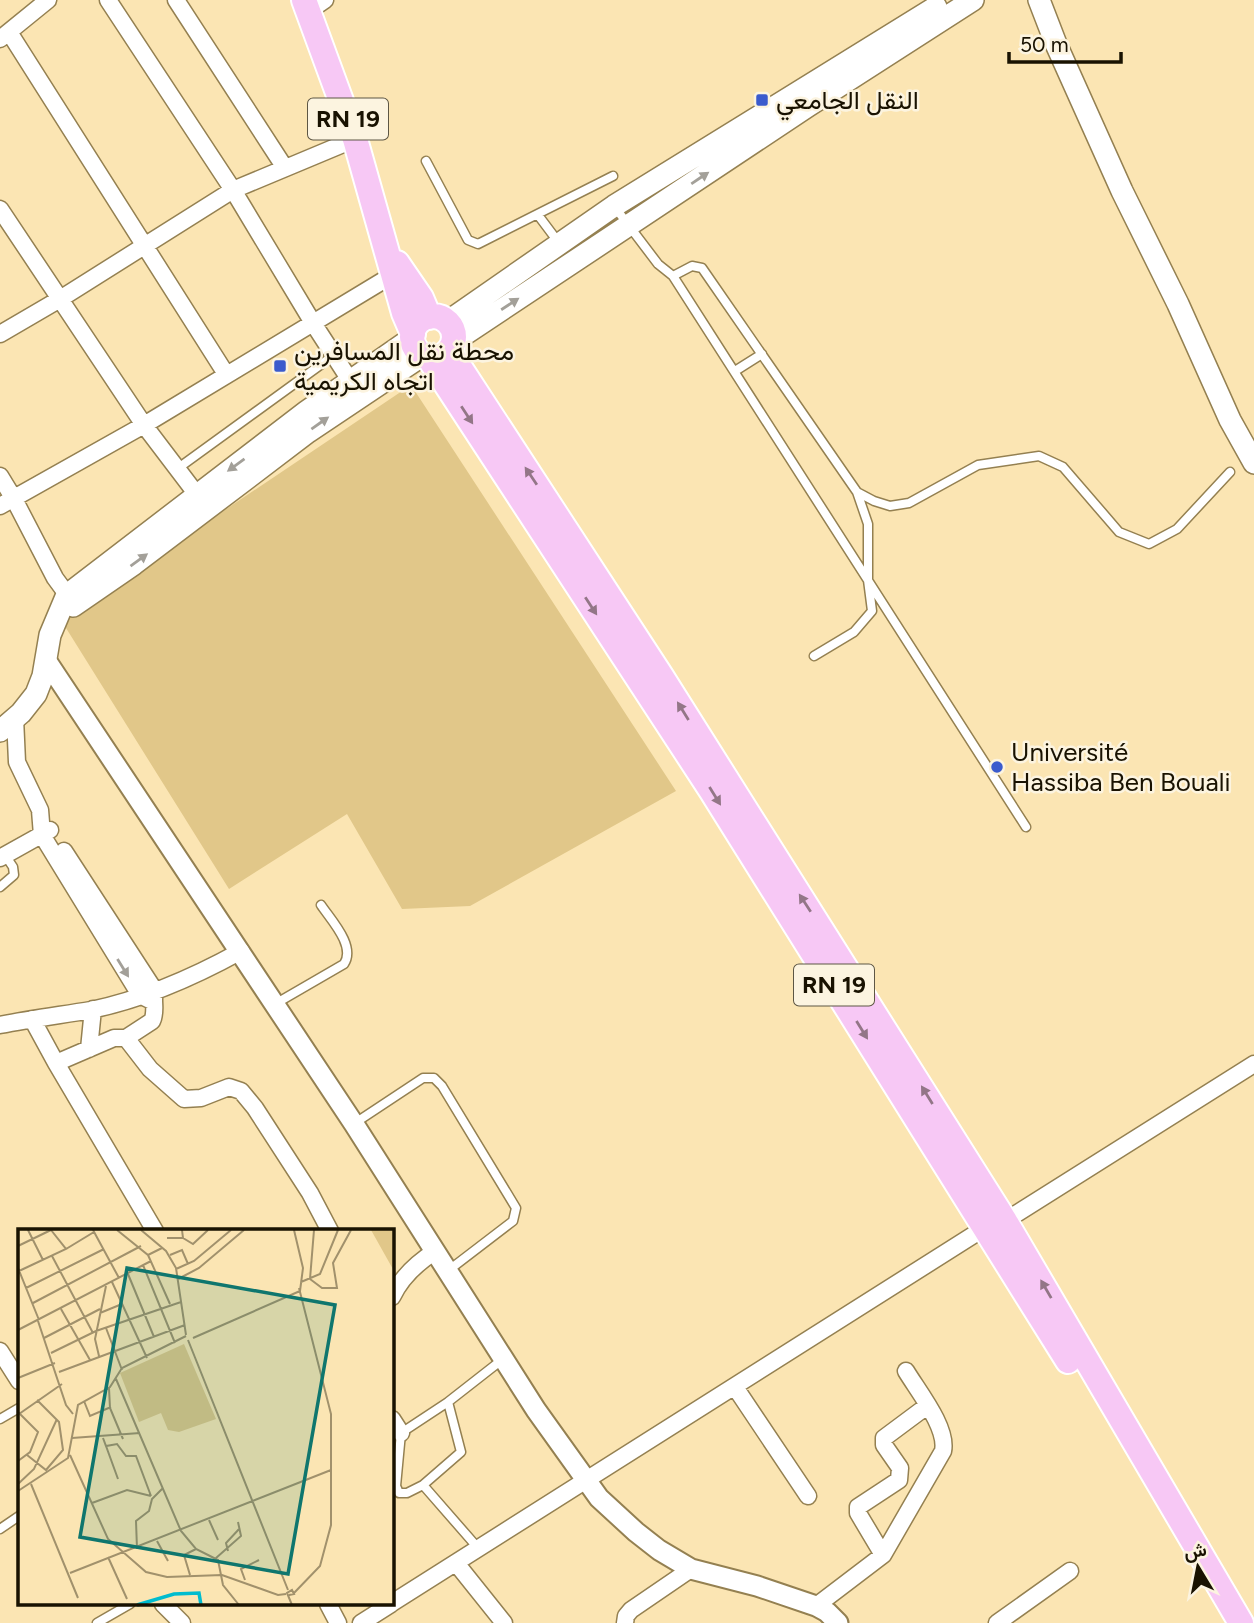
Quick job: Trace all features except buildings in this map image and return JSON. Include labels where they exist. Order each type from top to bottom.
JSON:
[{"type":"main road","points":[[432,340],[614,206],[947,0]]},
{"type":"main road","points":[[8,724],[36,694],[50,635],[68,604],[202,502],[355,388],[432,340],[629,226],[973,0]]},
{"type":"main road","points":[[1039,0],[1122,191],[1178,304],[1230,420],[1253,460]]},
{"type":"main road","name":"RN 19","points":[[313,4],[355,139],[404,313],[432,340],[711,790],[996,1224],[1241,1623]]},
{"type":"main road","name":"RN 19","points":[[384,242],[421,298],[432,340]]},
{"type":"main road","name":"RN 19","points":[[996,1224],[1222,1623]]},
{"type":"street","points":[[48,0],[4,35],[145,246],[226,374]]},
{"type":"street","points":[[108,0],[233,190],[355,388]]},
{"type":"street","points":[[176,0],[285,168]]},
{"type":"street","points":[[0,334],[233,190],[355,139]]},
{"type":"street","points":[[2,215],[144,425],[202,502]]},
{"type":"street","points":[[7,502],[144,425],[394,274]]},
{"type":"street","points":[[0,476],[7,502],[68,604]]},
{"type":"street","points":[[46,660],[241,951],[503,1359],[599,1498],[659,1550],[691,1569],[757,1586],[816,1606],[838,1623]]},
{"type":"street","points":[[8,724],[17,762],[40,810],[45,830],[149,996],[155,1010],[152,1021],[126,1038],[114,1038],[56,1063]]},
{"type":"street","points":[[2,857],[45,830]]},
{"type":"street","points":[[0,1024],[93,1009],[149,996],[241,951]]},
{"type":"street","points":[[89,1049],[93,1009]]},
{"type":"street","points":[[32,1019],[154,1229]]},
{"type":"street","points":[[126,1038],[150,1069],[184,1099],[201,1098],[229,1087],[241,1091],[310,1193],[329,1229]]},
{"type":"street","points":[[394,1601],[1254,1064]]},
{"type":"street","points":[[394,1293],[420,1261],[434,1252]]},
{"type":"street","points":[[0,1351],[18,1379]]},
{"type":"street","points":[[816,1606],[883,1555],[943,1451],[944,1437],[906,1371]]},
{"type":"street","points":[[735,1387],[808,1496]]},
{"type":"street","points":[[883,1555],[858,1513],[858,1507],[899,1480],[900,1468],[884,1445],[884,1438],[927,1406]]},
{"type":"street","points":[[456,1563],[504,1623]]},
{"type":"street","points":[[625,1623],[631,1609],[691,1569]]},
{"type":"street","points":[[997,1623],[1070,1571]]},
{"type":"street","points":[[165,1606],[182,1623]]},
{"type":"street","points":[[329,1606],[338,1623]]},
{"type":"street","points":[[361,1623],[386,1606]]},
{"type":"lane","points":[[426,161],[468,240],[478,244],[613,176]]},
{"type":"lane","points":[[614,206],[658,264],[673,276],[1026,827]]},
{"type":"lane","points":[[538,215],[560,244]]},
{"type":"lane","points":[[673,276],[692,266],[702,268],[857,492],[868,524],[868,580],[872,611],[855,632],[814,656]]},
{"type":"lane","points":[[735,371],[762,354]]},
{"type":"lane","points":[[177,469],[334,355]]},
{"type":"lane","points":[[857,492],[890,506],[909,503],[978,465],[1039,456],[1063,467],[1119,532],[1149,544],[1177,529],[1230,472]]},
{"type":"lane","points":[[0,887],[14,875],[13,867],[2,857]]},
{"type":"lane","points":[[275,1004],[347,960],[348,949],[321,905]]},
{"type":"lane","points":[[354,1124],[423,1078],[434,1078],[442,1086],[516,1208],[513,1221],[446,1271]]},
{"type":"lane","points":[[448,1402],[461,1452],[423,1485],[407,1493],[400,1493],[397,1489],[397,1426],[448,1402],[503,1359]]},
{"type":"lane","points":[[0,1419],[18,1409]]},
{"type":"lane","points":[[423,1485],[478,1548]]},
{"type":"lane","points":[[0,1529],[18,1517]]},
{"type":"lane","points":[[97,1623],[127,1606]]},
{"type":"shaded area","points":[[411,385],[676,791],[470,906],[402,909],[347,814],[229,889],[61,620]]},
{"type":"place","name":"النقل الجامعي","points":[[762,100]]},
{"type":"place","name":"محطة نقل المسافرين اتجاه الكريمية","points":[[280,366]]},
{"type":"place","name":"Université Hassiba Ben Bouali","points":[[997,767]]}]
